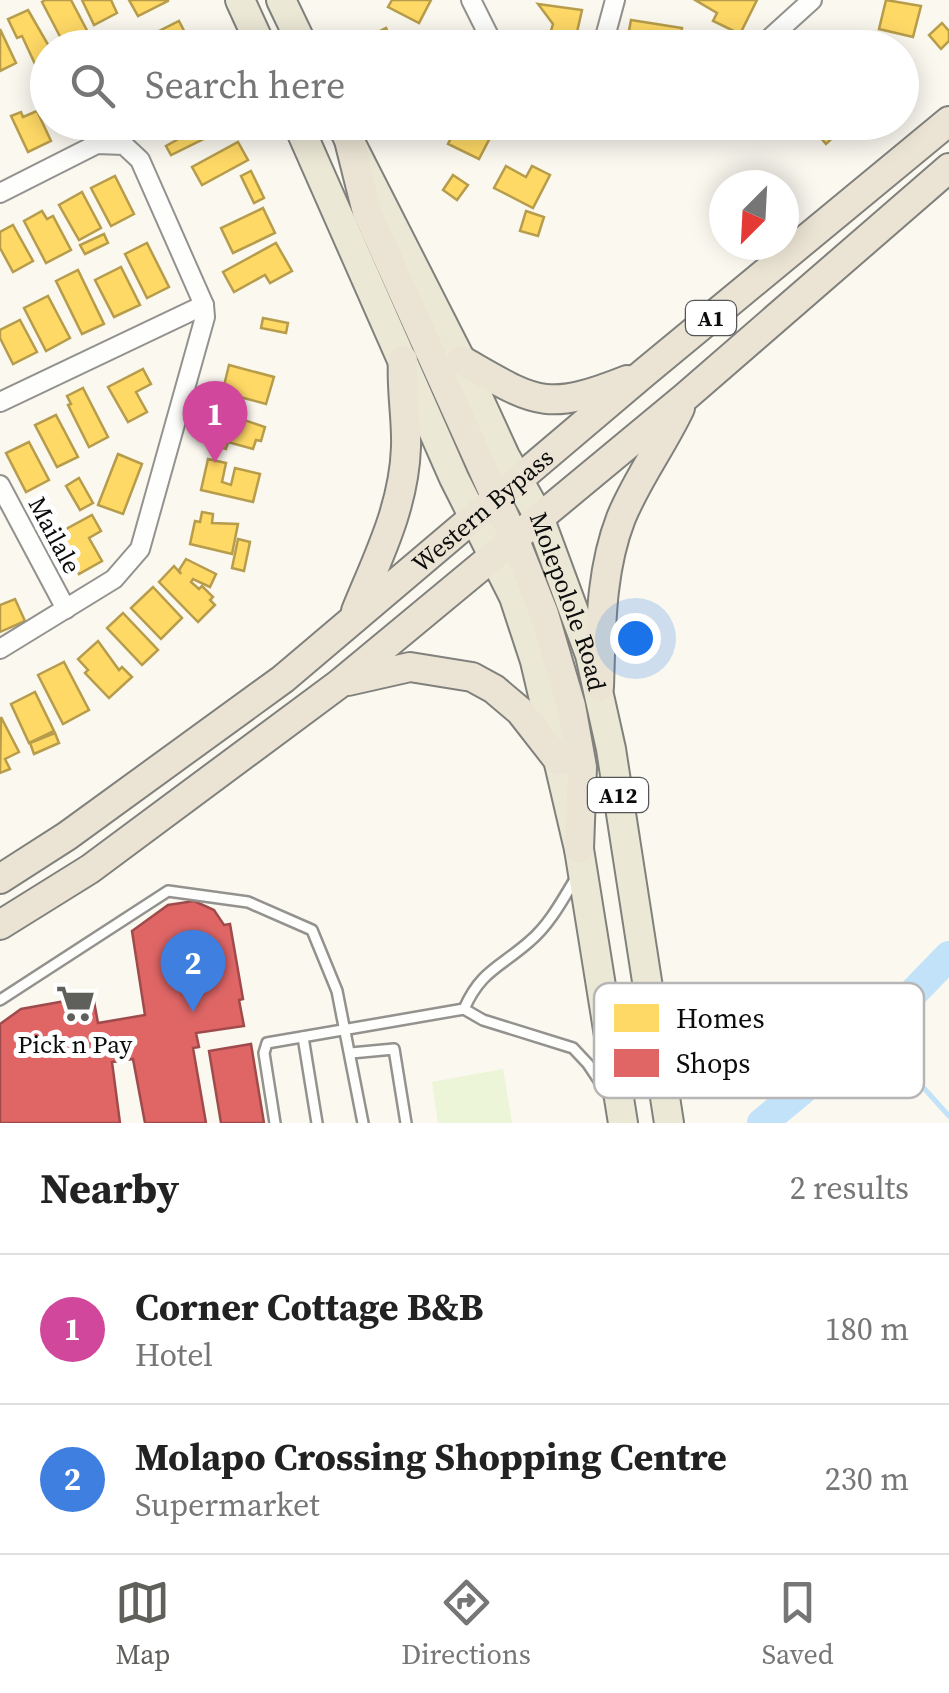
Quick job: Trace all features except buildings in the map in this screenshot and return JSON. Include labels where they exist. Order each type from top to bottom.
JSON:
[{"type":"highway","name":"Western Bypass","points":[[0,879],[283,679],[949,121]]},
{"type":"highway","points":[[346,140],[366,212],[485,509]]},
{"type":"highway","name":"Western Bypass","points":[[0,925],[90,869],[340,684],[684,398],[949,168]]},
{"type":"highway","points":[[354,617],[393,525],[401,490],[406,446],[404,360]]},
{"type":"highway","points":[[461,360],[514,391],[538,400],[576,398],[644,373]]},
{"type":"highway","points":[[599,687],[605,572],[620,521],[684,398]]},
{"type":"highway","points":[[504,548],[544,614],[571,706],[582,767],[580,859]]},
{"type":"highway","points":[[340,684],[410,667],[472,678],[494,689],[520,711],[559,761]]},
{"type":"main road","points":[[240,0],[254,30]]},
{"type":"main road","points":[[281,0],[295,30]]},
{"type":"main road","name":"Molepolole Road","points":[[305,140],[404,360],[504,548],[559,761],[600,983]]},
{"type":"main road","name":"Molepolole Road","points":[[348,140],[539,517],[599,687],[647,983]]},
{"type":"main road","name":"Molepolole Road","points":[[665,1098],[669,1123]]},
{"type":"street","points":[[471,0],[486,30]]},
{"type":"street","points":[[607,30],[615,0]]},
{"type":"street","points":[[779,30],[812,0]]},
{"type":"street","points":[[0,194],[96,144],[124,145],[140,160],[204,306],[204,328],[140,549],[114,579],[0,650]]},
{"type":"street","points":[[0,402],[204,306]]},
{"type":"street","name":"Mailale","points":[[0,485],[66,609]]},
{"type":"lane","points":[[464,1009],[473,988],[502,960],[530,942],[554,914],[580,859]]},
{"type":"lane","points":[[0,1000],[168,890],[248,902],[312,930],[337,991],[363,1123]]},
{"type":"lane","points":[[275,1123],[265,1046],[270,1042],[464,1009],[483,1020],[572,1048],[594,1074]]},
{"type":"lane","points":[[304,1038],[317,1123]]},
{"type":"lane","points":[[351,1053],[394,1048],[406,1123]]},
{"type":"lane","points":[[609,1098],[622,1120]]},
{"type":"green space","points":[[503,1069],[512,1123],[438,1123],[432,1082]]},
{"type":"waterway","points":[[923,983],[949,956]]},
{"type":"waterway","points":[[924,1088],[949,1116]]},
{"type":"waterway","points":[[762,1123],[792,1098]]},
{"type":"place","name":"Corner Cottage B&B","points":[[215,463]]},
{"type":"place","name":"Pick n Pay","points":[[75,1003]]},
{"type":"place","name":"Molapo Crossing Shopping Centre","points":[[193,1012]]}]
